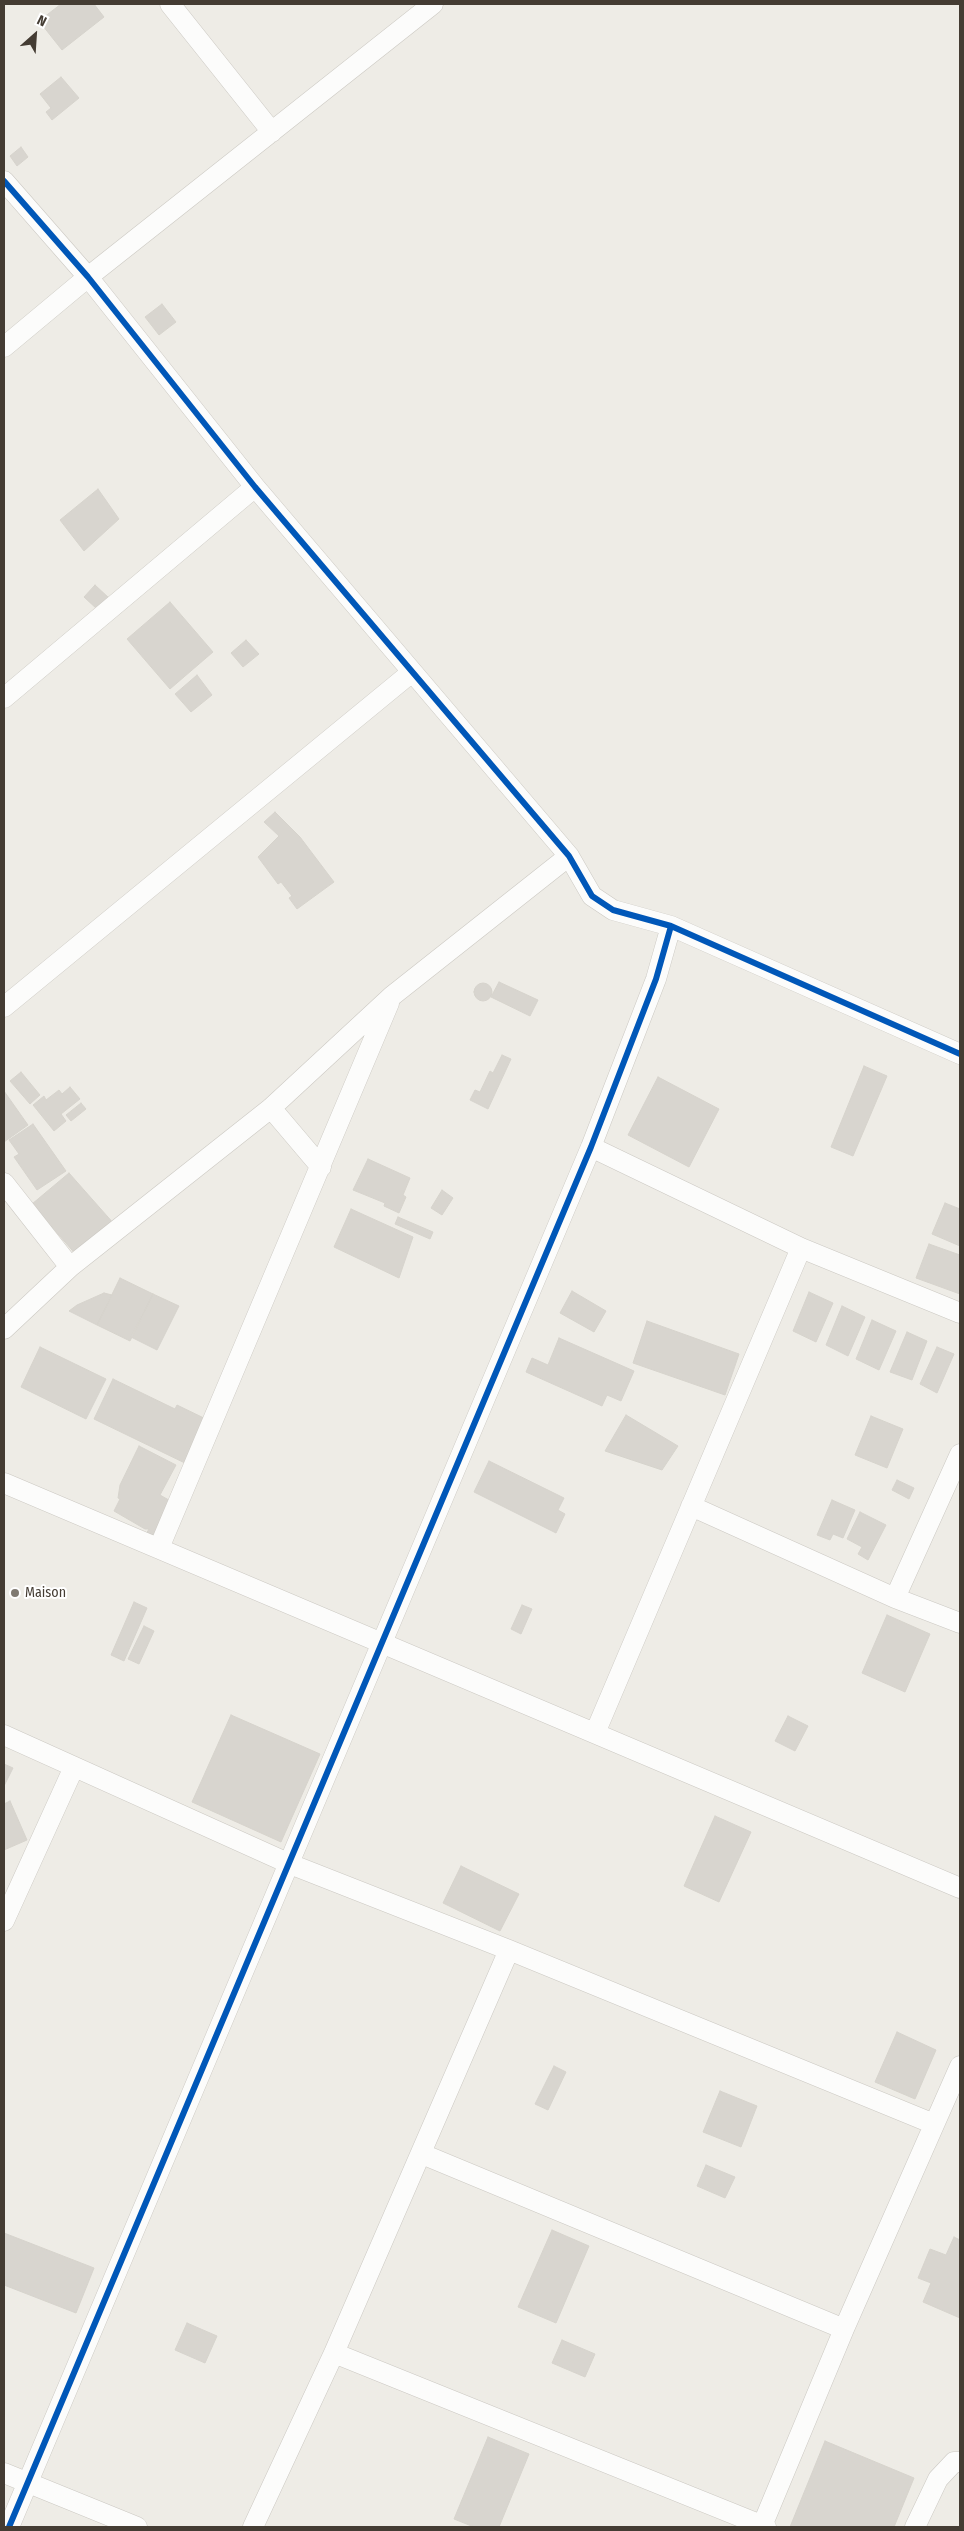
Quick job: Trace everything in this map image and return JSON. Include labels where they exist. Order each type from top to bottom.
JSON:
[{"type":"street","points":[[170,4],[272,132]]},
{"type":"street","points":[[4,347],[88,277],[433,4]]},
{"type":"street","points":[[4,181],[88,277],[254,487],[569,856],[592,896],[613,910],[671,926],[960,1054]]},
{"type":"street","points":[[4,698],[254,487]]},
{"type":"street","points":[[4,1007],[412,672]]},
{"type":"street","points":[[4,1329],[70,1268],[271,1108],[392,996],[569,856]]},
{"type":"street","points":[[9,2527],[592,1147],[656,980],[671,926]]},
{"type":"street","points":[[159,1548],[392,996]]},
{"type":"street","points":[[271,1108],[321,1167]]},
{"type":"street","points":[[592,1147],[801,1248],[960,1313]]},
{"type":"street","points":[[4,1183],[70,1268]]},
{"type":"street","points":[[595,1733],[801,1248]]},
{"type":"street","points":[[895,1598],[960,1454]]},
{"type":"street","points":[[4,1482],[960,1888]]},
{"type":"street","points":[[691,1506],[895,1598],[960,1623]]},
{"type":"street","points":[[4,1735],[290,1864],[509,1950],[934,2124]]},
{"type":"street","points":[[4,1921],[74,1767]]},
{"type":"street","points":[[253,2527],[334,2353],[509,1950]]},
{"type":"street","points":[[334,2353],[764,2526],[844,2329],[960,2066]]},
{"type":"street","points":[[422,2154],[844,2329]]},
{"type":"street","points":[[915,2527],[938,2480],[954,2462],[960,2462]]},
{"type":"street","points":[[4,2473],[27,2484],[137,2527]]},
{"type":"building","points":[[61,4],[94,4],[104,17],[62,50],[39,21]]},
{"type":"building","points":[[61,77],[79,98],[52,120],[46,112],[51,108],[40,94]]},
{"type":"building","points":[[21,147],[28,157],[17,166],[10,156]]},
{"type":"building","points":[[162,304],[176,322],[159,335],[145,317]]},
{"type":"building","points":[[98,489],[119,519],[84,551],[60,520]]},
{"type":"building","points":[[95,585],[109,598],[98,610],[84,597]]},
{"type":"building","points":[[170,602],[213,652],[170,689],[127,639]]},
{"type":"building","points":[[246,640],[259,654],[243,667],[231,653]]},
{"type":"building","points":[[197,675],[212,695],[191,712],[175,694]]},
{"type":"building","points":[[275,812],[300,837],[334,882],[297,909],[289,898],[292,896],[281,882],[278,884],[258,857],[279,836],[264,822]]},
{"type":"building","points":[[499,982],[538,1000],[530,1016],[491,997]]},
{"type":"building","points":[[483,983],[489,986],[492,992],[489,998],[483,1001],[477,998],[474,992],[477,986]]},
{"type":"building","points":[[502,1055],[511,1059],[488,1109],[470,1100],[475,1090],[480,1092],[490,1071],[493,1073]]},
{"type":"building","points":[[864,1066],[887,1076],[853,1156],[831,1147]]},
{"type":"building","points":[[21,1072],[40,1095],[30,1104],[10,1081]]},
{"type":"building","points":[[658,1077],[719,1109],[689,1167],[628,1135]]},
{"type":"building","points":[[70,1087],[80,1099],[61,1114],[66,1121],[54,1131],[33,1105],[44,1096],[46,1100],[59,1090],[62,1094]]},
{"type":"building","points":[[4,1091],[28,1125],[4,1142]]},
{"type":"building","points":[[81,1103],[86,1109],[71,1121],[66,1115]]},
{"type":"building","points":[[33,1124],[66,1171],[37,1190],[14,1157],[19,1154],[9,1140]]},
{"type":"building","points":[[368,1159],[410,1178],[403,1195],[406,1197],[399,1213],[384,1206],[385,1203],[353,1190]]},
{"type":"building","points":[[69,1173],[115,1225],[78,1257],[32,1204]]},
{"type":"building","points":[[442,1190],[453,1198],[442,1215],[431,1208]]},
{"type":"building","points":[[945,1203],[960,1209],[960,1246],[932,1234]]},
{"type":"building","points":[[351,1209],[413,1237],[399,1278],[334,1247]]},
{"type":"building","points":[[398,1217],[433,1232],[430,1239],[395,1224]]},
{"type":"building","points":[[929,1244],[960,1255],[960,1294],[916,1278]]},
{"type":"building","points":[[120,1278],[153,1294],[130,1341],[97,1325]]},
{"type":"building","points":[[572,1291],[606,1311],[594,1332],[560,1313]]},
{"type":"building","points":[[809,1292],[833,1303],[816,1342],[793,1331]]},
{"type":"building","points":[[104,1293],[112,1295],[97,1325],[69,1311],[77,1305]]},
{"type":"building","points":[[153,1294],[179,1306],[157,1350],[131,1337]]},
{"type":"building","points":[[842,1306],[865,1317],[848,1356],[826,1345]]},
{"type":"building","points":[[872,1320],[896,1331],[879,1370],[856,1359]]},
{"type":"building","points":[[647,1321],[739,1354],[725,1395],[633,1363]]},
{"type":"building","points":[[907,1332],[927,1341],[912,1380],[890,1372]]},
{"type":"building","points":[[559,1338],[634,1371],[621,1401],[607,1395],[602,1406],[526,1372],[532,1358],[548,1365]]},
{"type":"building","points":[[40,1347],[106,1379],[86,1419],[21,1387]]},
{"type":"building","points":[[937,1347],[954,1354],[937,1393],[920,1384]]},
{"type":"building","points":[[113,1379],[175,1409],[177,1405],[210,1421],[189,1465],[94,1419]]},
{"type":"building","points":[[626,1415],[678,1446],[662,1470],[605,1451]]},
{"type":"building","points":[[871,1416],[903,1429],[887,1468],[855,1455]]},
{"type":"building","points":[[139,1446],[176,1465],[160,1495],[174,1503],[155,1539],[146,1534],[149,1529],[145,1529],[114,1511],[120,1499],[118,1498],[120,1485]]},
{"type":"building","points":[[489,1461],[564,1498],[558,1510],[565,1514],[556,1533],[474,1492]]},
{"type":"building","points":[[897,1480],[914,1488],[909,1499],[892,1490]]},
{"type":"building","points":[[832,1500],[855,1510],[843,1538],[833,1534],[830,1540],[817,1535]]},
{"type":"building","points":[[860,1512],[886,1525],[868,1560],[858,1554],[862,1547],[847,1539]]},
{"type":"building","points":[[134,1602],[147,1608],[124,1661],[111,1655]]},
{"type":"building","points":[[522,1605],[532,1609],[521,1634],[511,1629]]},
{"type":"building","points":[[887,1615],[930,1634],[905,1692],[862,1673]]},
{"type":"building","points":[[144,1626],[154,1631],[139,1664],[128,1659]]},
{"type":"building","points":[[231,1715],[320,1754],[281,1842],[192,1802]]},
{"type":"building","points":[[788,1716],[808,1726],[795,1751],[775,1741]]},
{"type":"building","points":[[4,1764],[13,1768],[4,1786]]},
{"type":"building","points":[[10,1801],[27,1840],[4,1850],[4,1804]]},
{"type":"building","points":[[715,1816],[751,1832],[719,1902],[684,1886]]},
{"type":"building","points":[[461,1866],[519,1894],[500,1931],[443,1903]]},
{"type":"building","points":[[897,2032],[936,2050],[915,2099],[875,2082]]},
{"type":"building","points":[[554,2066],[566,2072],[548,2110],[535,2104]]},
{"type":"building","points":[[720,2091],[757,2106],[741,2147],[703,2132]]},
{"type":"building","points":[[706,2165],[735,2177],[725,2198],[697,2186]]},
{"type":"building","points":[[552,2230],[589,2246],[556,2323],[518,2307]]},
{"type":"building","points":[[4,2233],[94,2268],[76,2313],[4,2285]]},
{"type":"building","points":[[954,2237],[960,2240],[960,2318],[923,2302],[931,2283],[918,2278],[930,2249],[946,2255]]},
{"type":"building","points":[[187,2323],[217,2336],[205,2363],[175,2350]]},
{"type":"building","points":[[562,2340],[595,2354],[585,2377],[552,2363]]},
{"type":"building","points":[[488,2437],[529,2454],[499,2527],[474,2527],[454,2519]]},
{"type":"building","points":[[825,2441],[914,2478],[894,2527],[790,2527]]},
{"type":"cycle path","points":[[4,181],[88,277],[255,487],[569,856],[592,896],[613,910],[671,926],[960,1054]]},
{"type":"cycle path","points":[[9,2527],[591,1147],[656,979],[671,926]]},
{"type":"place","name":"Maison","points":[[15,1593]]}]
